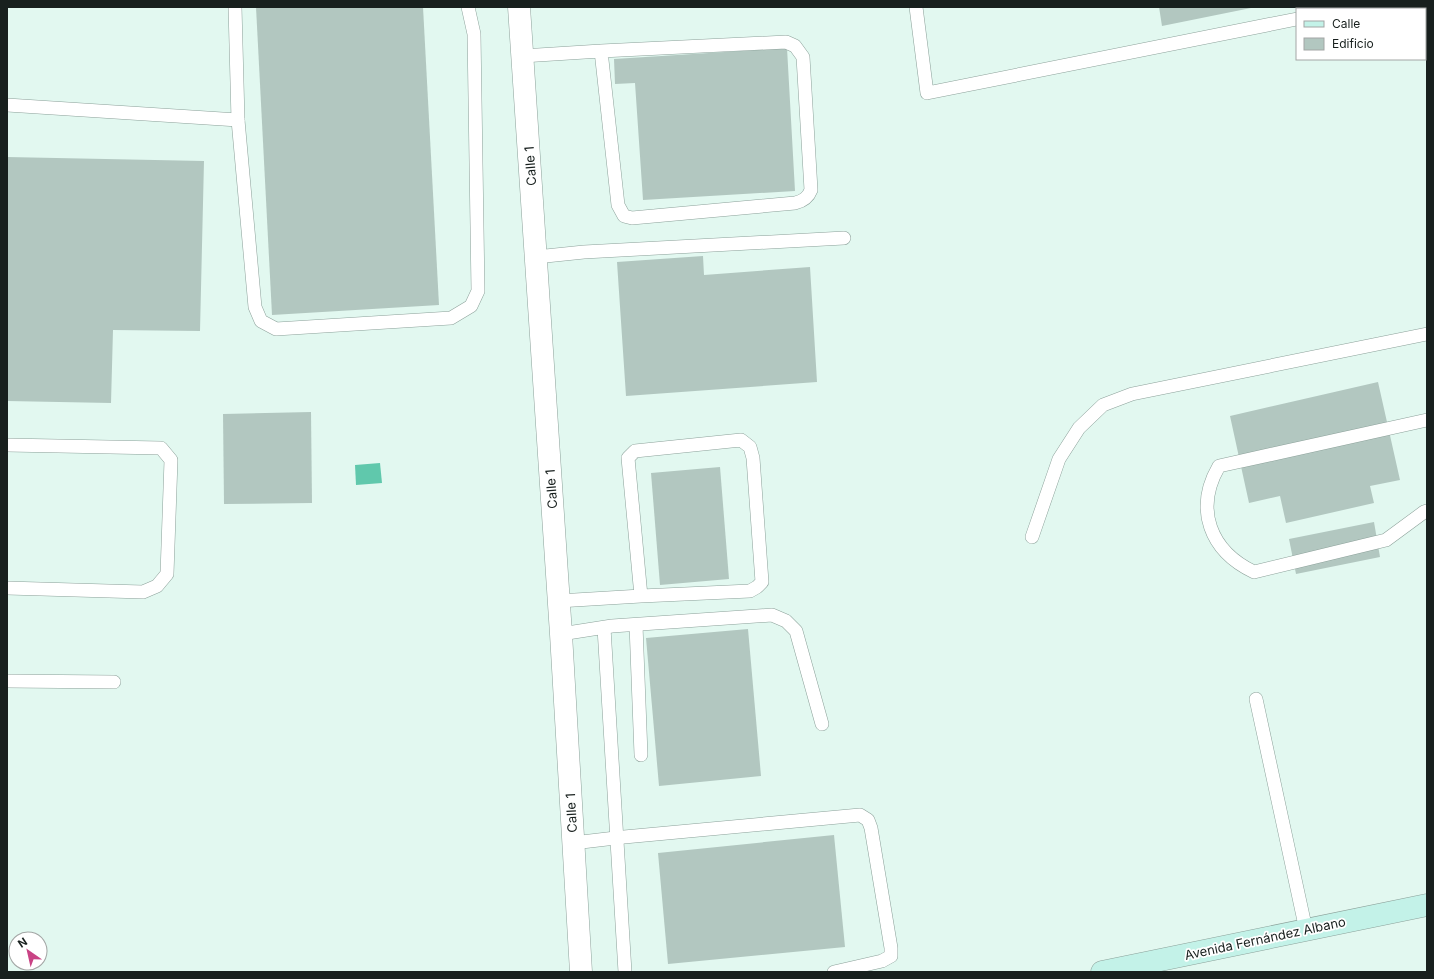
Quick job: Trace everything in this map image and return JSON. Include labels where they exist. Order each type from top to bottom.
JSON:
[{"type":"street","name":"Calle 1","points":[[519,7],[581,972]]},
{"type":"street","name":"Avenida Fernández Albano","points":[[1102,972],[1427,905]]},
{"type":"lane","points":[[235,7],[238,120],[255,307],[261,321],[276,329],[451,318],[471,306],[478,291],[474,34],[468,7]]},
{"type":"lane","points":[[916,7],[927,94],[1296,19]]},
{"type":"lane","points":[[522,56],[600,51],[786,42],[795,46],[803,57],[811,190],[809,195],[802,201],[795,203],[632,218],[624,216],[618,205],[600,51]]},
{"type":"lane","points":[[7,105],[238,120]]},
{"type":"lane","points":[[536,257],[592,252],[844,238]]},
{"type":"lane","points":[[1032,537],[1059,459],[1079,428],[1103,406],[1132,394],[1427,334]]},
{"type":"lane","points":[[1427,420],[1219,466],[1213,476],[1207,499],[1207,512],[1218,543],[1231,558],[1254,572],[1386,540],[1427,511]]},
{"type":"lane","points":[[558,601],[750,591],[757,587],[762,582],[753,458],[750,447],[742,440],[634,450],[628,458],[640,596]]},
{"type":"lane","points":[[7,445],[161,448],[171,460],[167,574],[157,586],[143,592],[7,588]]},
{"type":"lane","points":[[560,634],[636,625],[772,615],[786,620],[796,631],[822,724]]},
{"type":"lane","points":[[636,625],[641,755]]},
{"type":"lane","points":[[604,628],[625,972]]},
{"type":"lane","points":[[7,681],[114,682]]},
{"type":"lane","points":[[1256,699],[1306,930]]},
{"type":"lane","points":[[573,843],[860,815],[868,820],[871,828],[891,948],[891,956],[882,961],[834,972]]},
{"type":"shaded area","points":[[380,463],[382,483],[356,485],[355,465]]},
{"type":"building","points":[[256,7],[423,7],[439,305],[272,315]]},
{"type":"building","points":[[1159,7],[1251,7],[1251,8],[1162,26]]},
{"type":"building","points":[[787,48],[795,191],[643,200],[635,83],[615,84],[614,59]]},
{"type":"building","points":[[7,157],[204,161],[200,331],[113,330],[111,403],[7,401]]},
{"type":"building","points":[[703,256],[704,275],[810,267],[817,382],[626,396],[617,262]]},
{"type":"building","points":[[1378,382],[1400,480],[1370,486],[1374,503],[1286,523],[1280,496],[1249,503],[1230,416]]},
{"type":"building","points":[[311,412],[312,503],[224,504],[223,414]]},
{"type":"building","points":[[720,467],[729,579],[660,585],[651,473]]},
{"type":"building","points":[[1374,522],[1380,557],[1296,574],[1289,539]]},
{"type":"building","points":[[748,629],[761,776],[659,786],[646,638]]},
{"type":"building","points":[[834,835],[845,947],[668,964],[658,853]]}]
